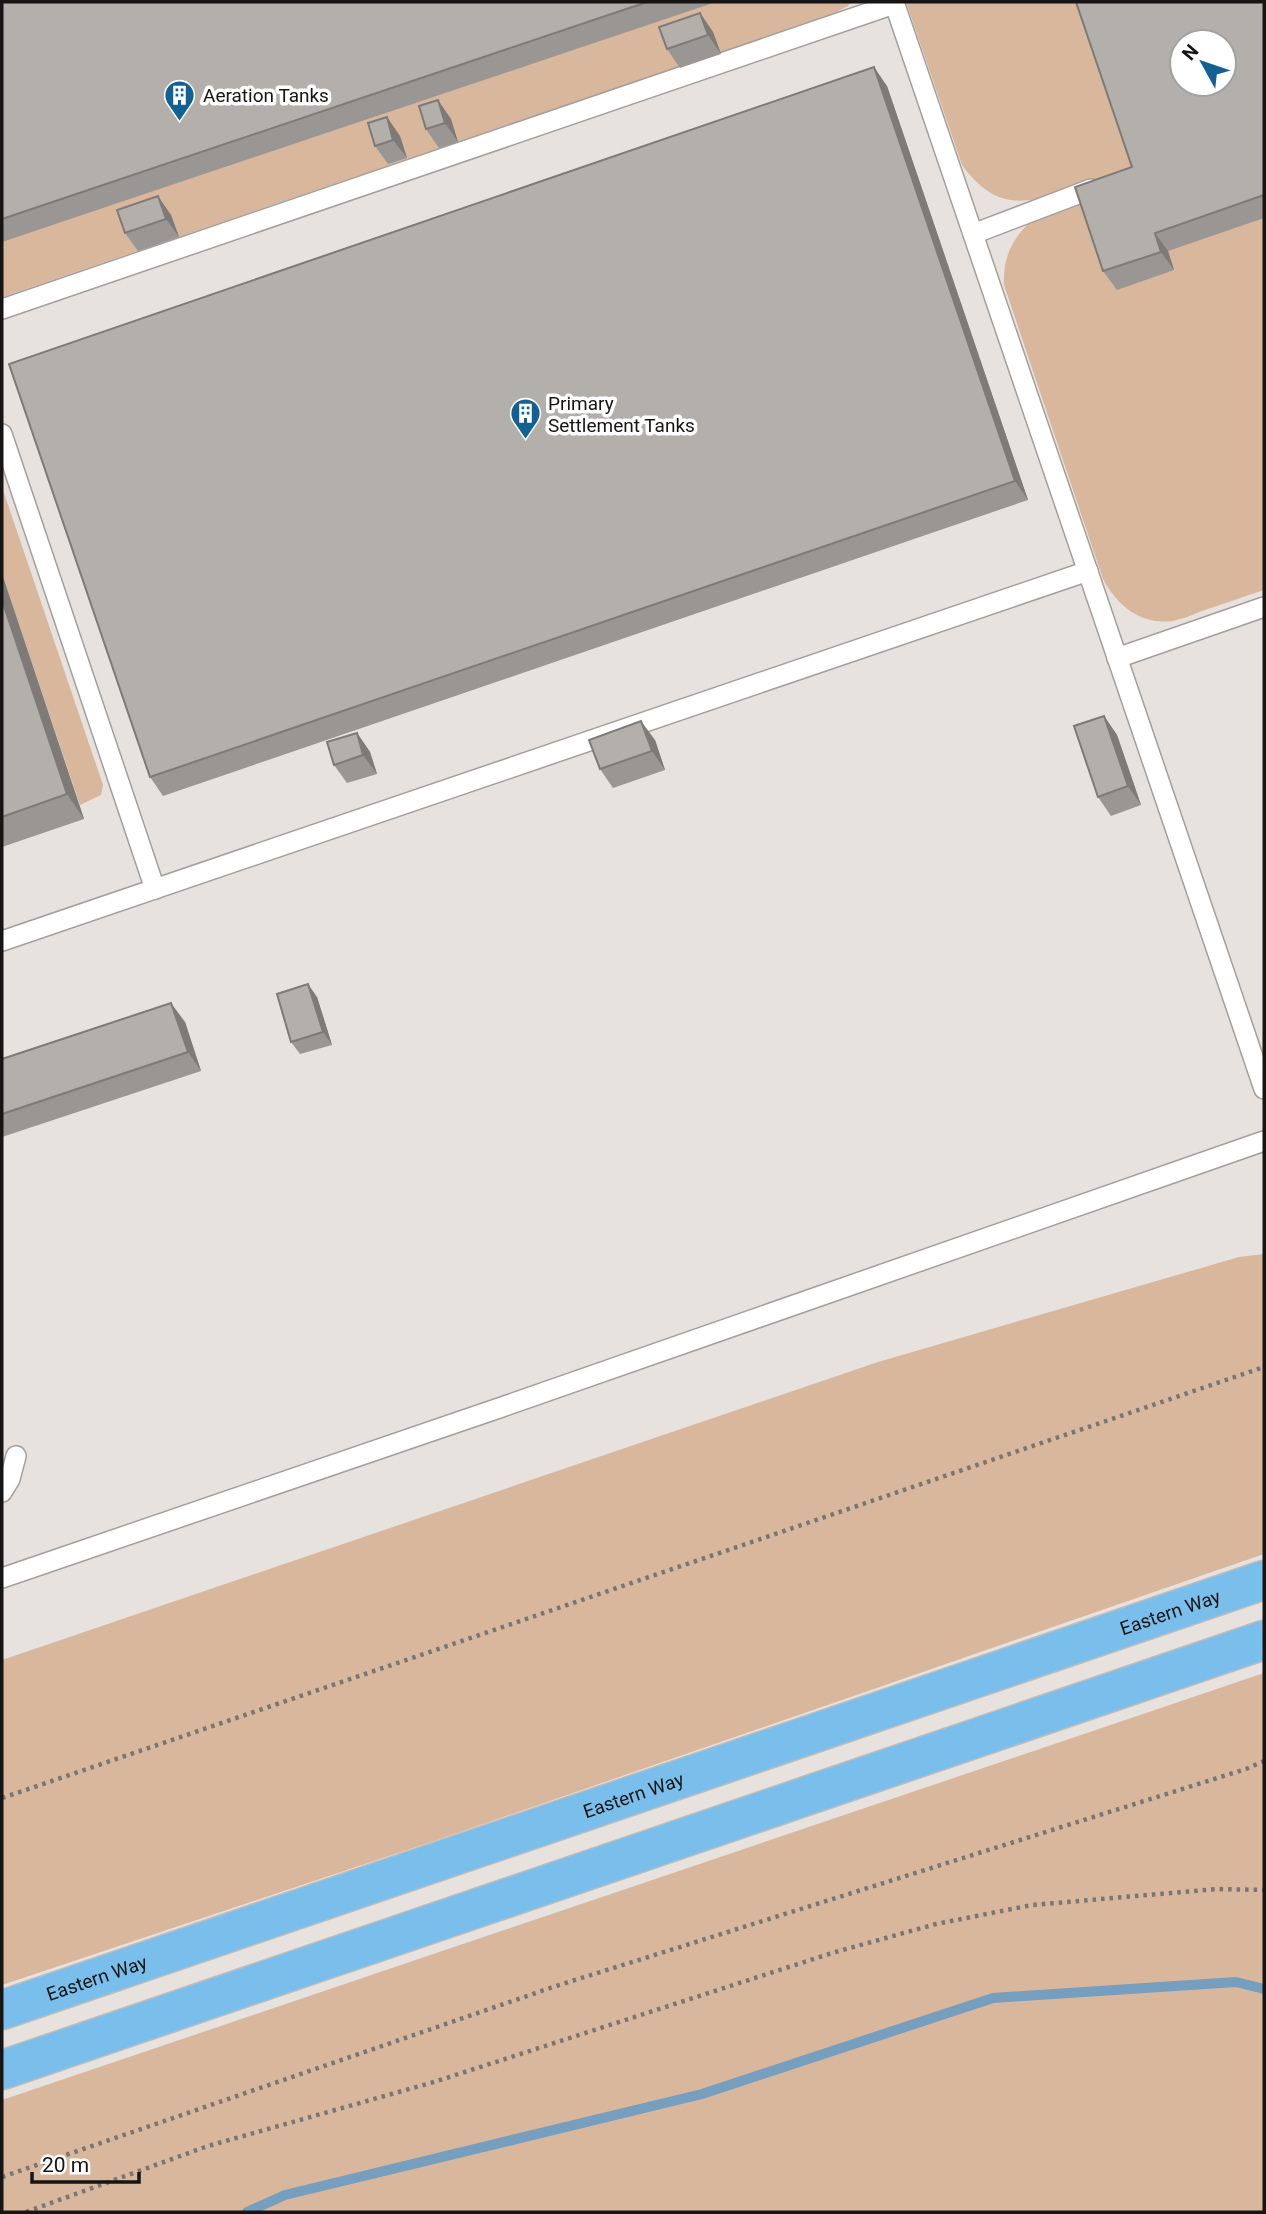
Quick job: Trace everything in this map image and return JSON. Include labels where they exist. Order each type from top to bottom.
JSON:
[{"type":"main road","name":"Eastern Way","points":[[2,2010],[1264,1580]]},
{"type":"main road","points":[[2,2070],[1264,1640]]},
{"type":"lane","points":[[2,309],[894,3],[1264,1089]]},
{"type":"lane","points":[[972,234],[1091,189]]},
{"type":"lane","points":[[2,434],[155,889]]},
{"type":"lane","points":[[2,941],[1088,571]]},
{"type":"lane","points":[[1117,658],[1264,607]]},
{"type":"lane","points":[[2,1578],[1264,1141]]},
{"type":"lane","points":[[2,1492],[10,1479],[16,1456]]},
{"type":"path","points":[[2,1798],[1264,1367]]},
{"type":"path","points":[[2,2177],[556,1986],[1246,1769],[1264,1761]]},
{"type":"path","points":[[26,2212],[208,2146],[434,2082],[820,1957],[936,1924],[1032,1905],[1217,1889],[1264,1890]]},
{"type":"shaded area","name":"Aeration Tanks","points":[[2,2],[851,2],[829,16],[2,297]]},
{"type":"shaded area","points":[[906,2],[1264,2],[1264,590],[1172,621],[1150,620],[1140,616],[1115,597],[1103,579],[1004,285],[1009,252],[1022,231],[1028,224],[1092,180],[1055,194],[1022,201],[992,194],[977,183],[962,165]]},
{"type":"shaded area","points":[[2,487],[103,785],[101,795],[80,805],[2,574]]},
{"type":"shaded area","points":[[1264,1254],[1264,1554],[443,1838],[2,1985],[2,1660],[878,1362],[1239,1257]]},
{"type":"shaded area","points":[[1264,1673],[1264,2212],[2,2212],[2,2100]]},
{"type":"building","name":"Aeration Tanks","points":[[2,2],[647,2],[2,219]]},
{"type":"building","points":[[1076,2],[1264,2],[1264,195],[1155,233],[1161,252],[1103,271],[1075,187],[1132,167]]},
{"type":"building","points":[[700,13],[708,35],[667,49],[659,27]]},
{"type":"building","name":"Primary Settlement Tanks","points":[[874,67],[1015,481],[150,777],[9,364]]},
{"type":"building","points":[[438,100],[445,123],[426,129],[419,106]]},
{"type":"building","points":[[387,117],[393,140],[375,146],[368,123]]},
{"type":"building","points":[[158,196],[166,219],[125,233],[117,210]]},
{"type":"building","points":[[2,600],[67,794],[2,817]]},
{"type":"building","points":[[1104,716],[1128,786],[1098,797],[1074,726]]},
{"type":"building","points":[[641,721],[652,751],[600,769],[589,740]]},
{"type":"building","points":[[357,733],[363,755],[334,765],[327,742]]},
{"type":"building","points":[[308,984],[323,1032],[291,1042],[277,994]]},
{"type":"building","points":[[171,1003],[188,1052],[2,1114],[2,1059]]},
{"type":"waterway","points":[[247,2212],[285,2195],[702,2094],[993,1998],[1236,1982],[1264,1989]]},
{"type":"place","name":"Aeration Tanks","points":[[180,122]]},
{"type":"place","name":"Primary Settlement Tanks","points":[[525,441]]}]
